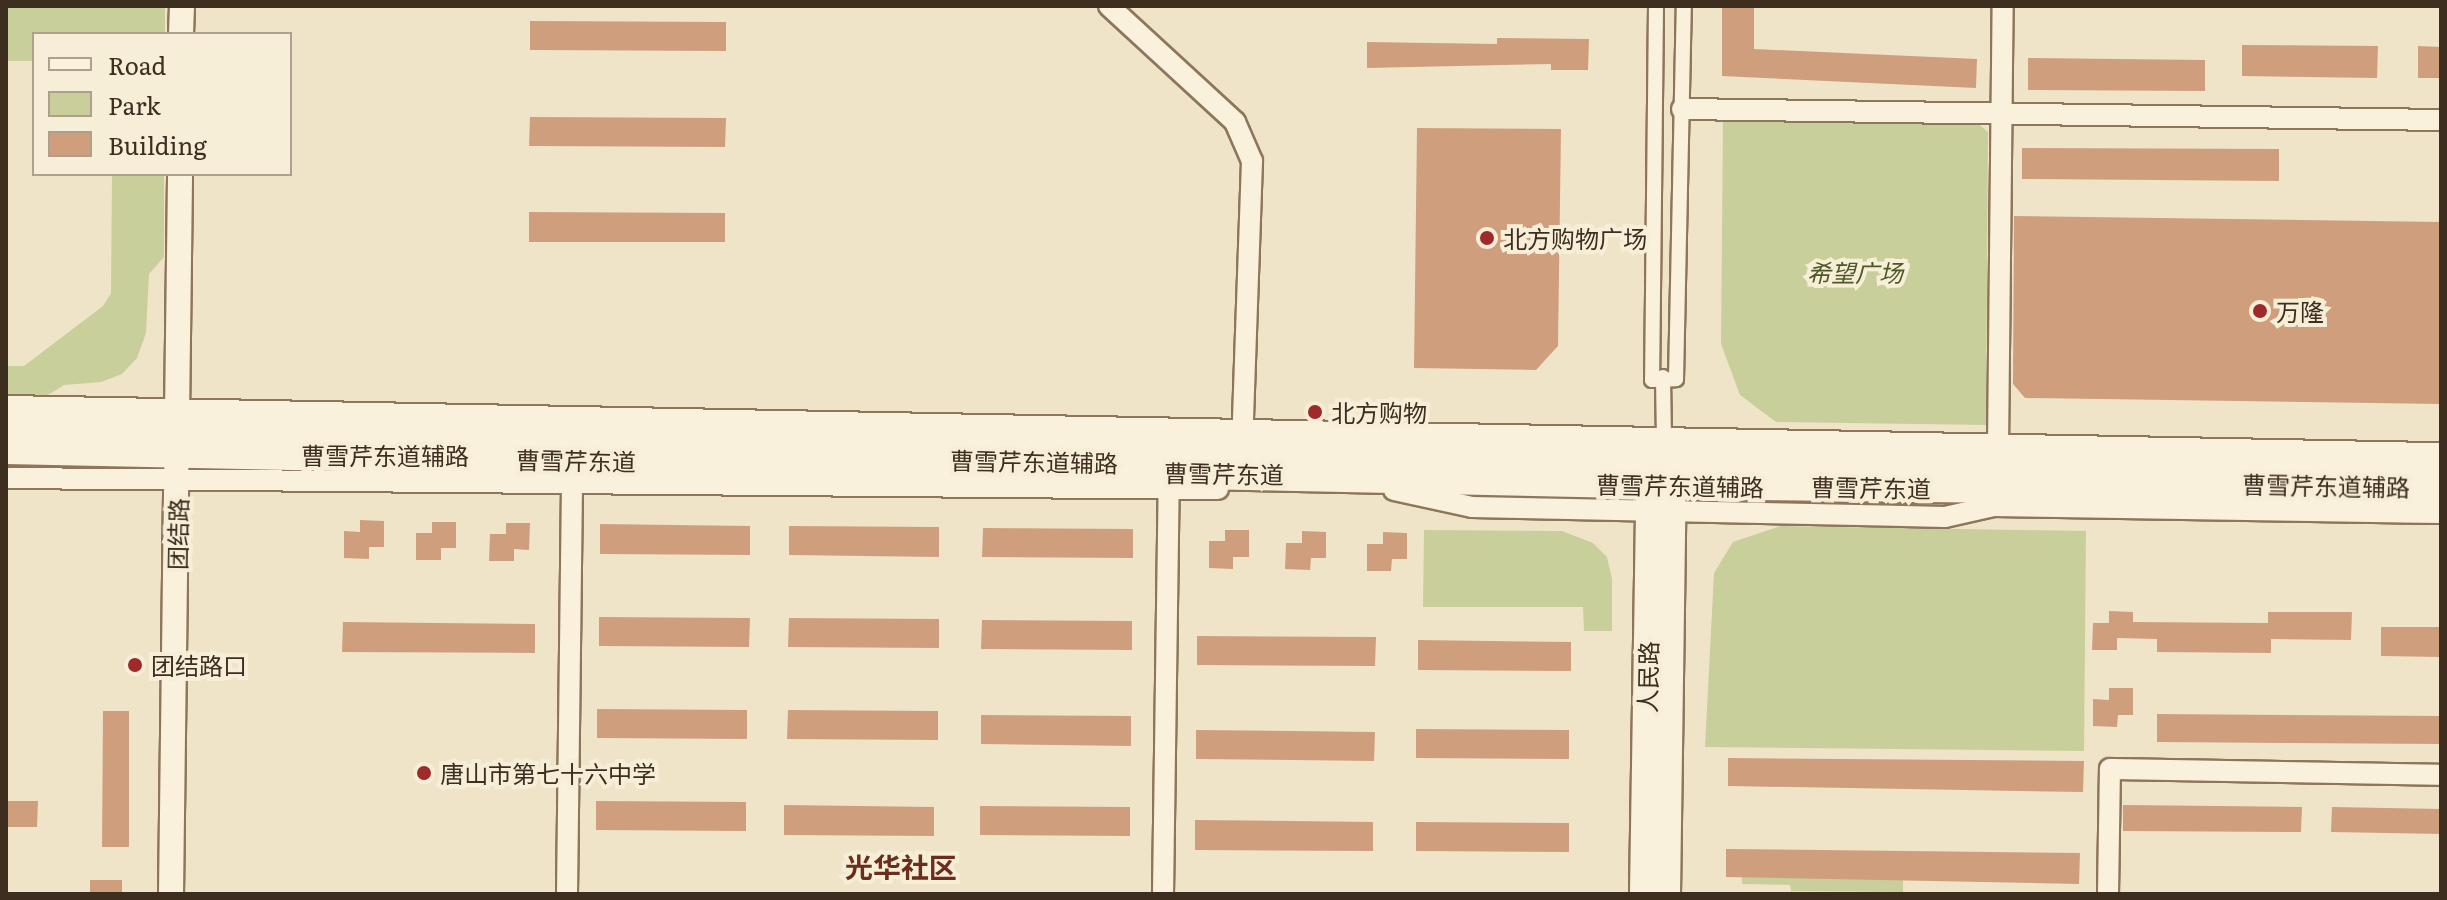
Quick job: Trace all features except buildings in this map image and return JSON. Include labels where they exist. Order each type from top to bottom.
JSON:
[{"type":"main road","name":"曹雪芹东道","points":[[6,427],[1242,440],[1661,479],[2441,473]]},
{"type":"main road","name":"曹雪芹东道","points":[[6,450],[178,429],[1661,479],[2441,494]]},
{"type":"main road","name":"人民路","points":[[1644,894],[1661,479]]},
{"type":"main road","name":"人民路","points":[[1661,479],[1666,894]]},
{"type":"street","points":[[181,32],[182,6]]},
{"type":"street","points":[[1109,6],[1235,122],[1252,161],[1242,440]]},
{"type":"street","name":"人民路","points":[[1656,6],[1652,380],[1663,377],[1676,379],[1684,6]]},
{"type":"street","points":[[1998,448],[2003,6]]},
{"type":"street","points":[[1682,109],[2441,120]]},
{"type":"street","name":"团结路","points":[[171,894],[180,176]]},
{"type":"street","name":"人民路","points":[[1661,479],[1663,377]]},
{"type":"street","points":[[6,406],[178,429]]},
{"type":"street","name":"曹雪芹东道辅路","points":[[6,478],[1404,490],[1472,507],[1661,479],[1998,448],[2441,453]]},
{"type":"street","name":"曹雪芹东道辅路","points":[[1661,479],[1945,517],[1994,506],[2441,513]]},
{"type":"street","points":[[567,894],[572,481]]},
{"type":"street","points":[[1163,894],[1169,489]]},
{"type":"street","points":[[2108,894],[2110,769],[2441,775]]},
{"type":"green space","points":[[6,6],[165,6],[165,32],[32,32],[32,61],[6,61]]},
{"type":"green space","name":"希望广场","points":[[1723,118],[1975,121],[1988,132],[1986,425],[1776,422],[1740,395],[1721,344]]},
{"type":"green space","points":[[112,176],[164,176],[164,257],[149,274],[146,333],[137,358],[122,374],[101,382],[64,385],[48,395],[6,395],[6,366],[24,366],[103,306],[111,293]]},
{"type":"green space","points":[[1781,526],[2086,531],[2084,751],[1705,747],[1714,573],[1733,542]]},
{"type":"green space","points":[[1424,530],[1562,531],[1593,543],[1607,557],[1612,579],[1612,631],[1584,631],[1583,607],[1423,607]]},
{"type":"green space","points":[[1742,875],[1903,877],[1903,892],[1791,891],[1790,885],[1742,884]]},
{"type":"place","name":"北方购物广场","points":[[1487,238]]},
{"type":"place","name":"万隆","points":[[2260,311]]},
{"type":"place","name":"北方购物","points":[[1315,412]]},
{"type":"place","name":"团结路口","points":[[135,665]]},
{"type":"place","name":"唐山市第七十六中学","points":[[424,773]]},
{"type":"district","name":"光华社区","points":[[901,866]]}]
